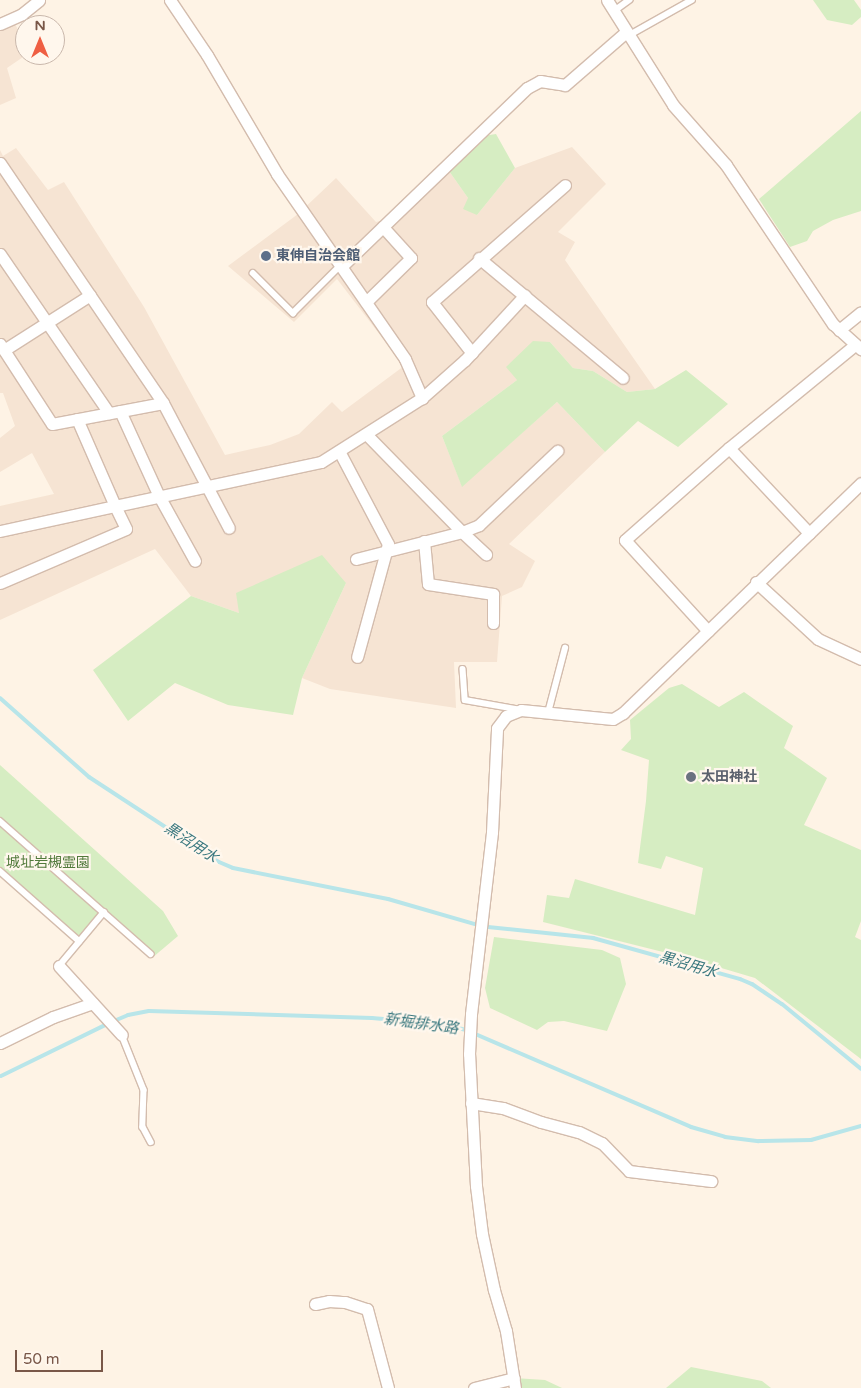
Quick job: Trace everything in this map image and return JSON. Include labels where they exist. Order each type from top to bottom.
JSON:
[{"type":"street","points":[[0,24],[22,14],[39,0]]},
{"type":"street","points":[[170,0],[207,55],[277,174],[405,360],[422,398]]},
{"type":"street","points":[[607,0],[673,105],[726,165],[839,330],[858,347],[730,448],[625,540],[708,631]]},
{"type":"street","points":[[342,266],[527,88],[540,82],[565,85],[627,34]]},
{"type":"street","points":[[0,163],[163,404],[230,528]]},
{"type":"street","points":[[472,353],[432,302],[479,258],[564,185]]},
{"type":"street","points":[[366,302],[411,258],[383,228]]},
{"type":"street","points":[[0,254],[46,323],[114,412],[195,561]]},
{"type":"street","points":[[479,258],[624,378]]},
{"type":"street","points":[[90,295],[2,351],[52,424],[163,404]]},
{"type":"street","points":[[0,532],[208,485],[321,462],[422,398],[472,353],[526,295]]},
{"type":"street","points":[[839,330],[861,312]]},
{"type":"street","points":[[0,582],[126,529],[77,419]]},
{"type":"street","points":[[366,434],[486,554]]},
{"type":"street","points":[[730,448],[809,533]]},
{"type":"street","points":[[356,559],[462,532],[479,525],[557,450]]},
{"type":"street","points":[[339,451],[388,544],[357,657]]},
{"type":"street","points":[[474,1388],[514,1383],[506,1331],[494,1290],[482,1234],[476,1186],[469,1054],[471,1014],[492,832],[497,728],[506,716],[521,710],[613,720],[861,483]]},
{"type":"street","points":[[424,541],[428,584],[493,594],[493,623]]},
{"type":"street","points":[[756,582],[818,639],[861,659]]},
{"type":"street","points":[[59,966],[122,1035]]},
{"type":"street","points":[[0,1043],[53,1017],[93,1003]]},
{"type":"street","points":[[471,1103],[503,1108],[541,1122],[579,1132],[602,1143],[629,1171],[711,1181]]},
{"type":"street","points":[[315,1304],[329,1301],[345,1302],[367,1309],[388,1388]]},
{"type":"lane","points":[[614,11],[629,0]]},
{"type":"lane","points":[[627,34],[692,0]]},
{"type":"lane","points":[[254,273],[293,313],[342,266]]},
{"type":"lane","points":[[548,713],[565,648]]},
{"type":"lane","points":[[463,668],[466,700],[521,710]]},
{"type":"lane","points":[[0,821],[151,954]]},
{"type":"lane","points":[[0,871],[79,941]]},
{"type":"lane","points":[[59,966],[104,912]]},
{"type":"lane","points":[[122,1035],[144,1090],[143,1127],[151,1142]]},
{"type":"shaded area","points":[[14,22],[15,24],[15,63],[7,68],[16,98],[0,105],[0,29]]},
{"type":"shaded area","points":[[572,147],[606,184],[558,232],[575,242],[565,260],[655,389],[627,392],[593,371],[573,368],[550,342],[517,380],[442,436],[462,486],[557,402],[605,452],[509,544],[535,561],[522,587],[502,596],[497,662],[454,662],[456,708],[330,689],[302,678],[346,583],[239,613],[191,596],[155,549],[0,620],[0,506],[54,494],[32,453],[0,472],[0,438],[15,426],[3,393],[0,393],[0,150],[3,156],[16,148],[48,190],[64,182],[144,307],[225,455],[270,445],[299,434],[332,402],[342,412],[404,366],[337,279],[294,322],[228,266],[298,214],[336,178],[376,222],[405,214],[449,171],[468,198],[477,215],[515,168]]},
{"type":"green space","points":[[813,0],[854,0],[861,10],[861,17],[852,25],[827,20]]},
{"type":"green space","points":[[861,111],[861,211],[833,220],[813,231],[807,241],[790,247],[759,199]]},
{"type":"green space","points":[[496,134],[515,168],[477,215],[463,209],[468,198],[449,171],[483,136]]},
{"type":"green space","points":[[533,341],[550,342],[573,368],[593,371],[627,392],[655,389],[686,370],[728,404],[678,447],[638,421],[605,452],[557,402],[462,487],[442,436],[517,380],[506,367]]},
{"type":"green space","points":[[322,555],[346,583],[302,678],[293,715],[228,705],[175,683],[128,721],[93,670],[191,596],[239,613],[236,593]]},
{"type":"green space","points":[[682,684],[719,707],[744,692],[793,726],[784,748],[827,778],[804,825],[861,850],[861,921],[855,937],[861,940],[861,1059],[755,978],[691,959],[543,922],[547,895],[569,898],[575,879],[695,915],[703,868],[666,856],[661,869],[638,863],[649,760],[621,750],[631,739],[630,720],[669,688]]},
{"type":"green space","name":"城址岩槻霊園","points":[[0,765],[163,911],[178,936],[152,958],[99,912],[75,941],[0,875]]},
{"type":"green space","points":[[494,937],[602,950],[620,958],[626,984],[607,1031],[564,1021],[548,1022],[537,1030],[490,1008],[485,988]]},
{"type":"green space","points":[[691,1367],[762,1381],[771,1388],[666,1388]]},
{"type":"green space","points":[[514,1378],[545,1380],[562,1388],[515,1388]]},
{"type":"waterway","name":"黒沼用水","points":[[0,698],[89,777],[219,862],[233,868],[388,899],[478,925]]},
{"type":"waterway","name":"黒沼用水","points":[[488,927],[593,938],[740,979],[752,984],[782,1004],[861,1069]]},
{"type":"waterway","name":"新堀排水路","points":[[1,1076],[107,1024],[128,1015],[149,1011],[372,1018],[440,1024],[466,1030],[691,1127],[725,1137],[759,1141],[811,1140],[861,1126]]},
{"type":"place","name":"東伸自治会館","points":[[266,256]]},
{"type":"place","name":"太田神社","points":[[691,777]]}]
